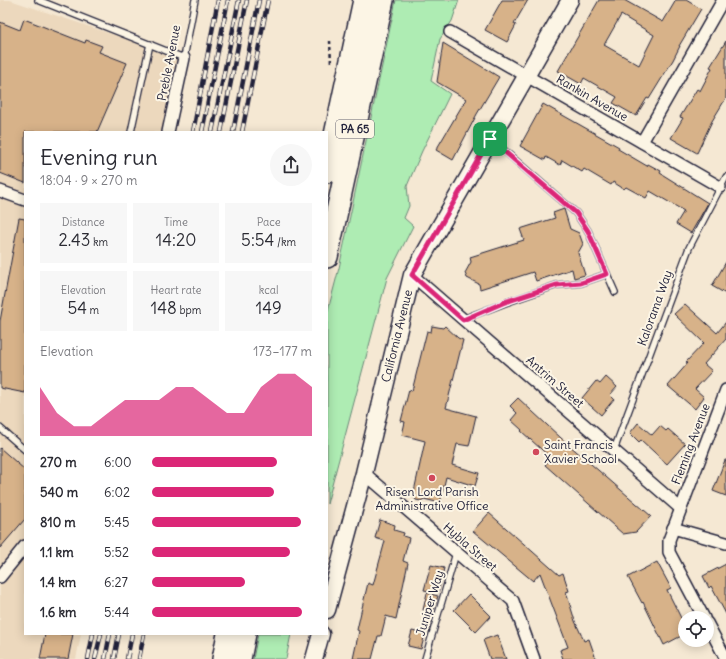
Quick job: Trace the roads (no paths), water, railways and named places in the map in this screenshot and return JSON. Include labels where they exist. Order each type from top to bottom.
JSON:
[{"type":"highway","name":"PA 65","points":[[328,167],[364,0]]},
{"type":"highway","name":"PA 65","points":[[328,252],[383,0]]},
{"type":"highway","points":[[223,659],[228,635]]},
{"type":"highway","points":[[240,659],[245,635]]},
{"type":"street","name":"California Avenue","points":[[328,606],[364,474],[412,275],[570,0]]},
{"type":"street","points":[[642,142],[723,0]]},
{"type":"street","name":"Rankin Avenue","points":[[450,32],[720,187]]},
{"type":"street","name":"Preble Avenue","points":[[168,131],[184,58]]},
{"type":"street","points":[[0,191],[24,200]]},
{"type":"street","name":"Antrim Street","points":[[412,275],[680,508]]},
{"type":"street","name":"Fleming Avenue","points":[[700,611],[669,552],[669,540],[726,390]]},
{"type":"street","name":"Hybla Street","points":[[364,474],[514,601],[534,659]]},
{"type":"street","points":[[673,528],[726,543]]},
{"type":"street","points":[[0,577],[24,547]]},
{"type":"street","points":[[314,659],[321,635]]},
{"type":"street","points":[[714,636],[726,659]]},
{"type":"lane","points":[[38,0],[184,58]]},
{"type":"lane","name":"Preble Avenue","points":[[184,58],[195,0]]},
{"type":"lane","points":[[132,131],[150,44]]},
{"type":"lane","points":[[490,139],[576,213],[588,231],[615,292]]},
{"type":"lane","name":"Kalorama Way","points":[[614,450],[689,248],[726,177]]},
{"type":"lane","points":[[463,320],[505,302],[557,285],[581,283],[607,274]]},
{"type":"lane","points":[[0,428],[24,449]]},
{"type":"lane","name":"Juniper Way","points":[[425,659],[456,553]]},
{"type":"railway","points":[[193,131],[218,0]]},
{"type":"railway","points":[[202,131],[228,0]]},
{"type":"railway","points":[[212,131],[239,0]]},
{"type":"railway","points":[[221,131],[247,0]]},
{"type":"railway","points":[[233,131],[259,0]]},
{"type":"railway","points":[[242,131],[268,0]]},
{"type":"railway","points":[[88,659],[93,635]]},
{"type":"railway","points":[[95,659],[101,635]]},
{"type":"railway","points":[[105,659],[110,635]]},
{"type":"railway","points":[[114,659],[119,635]]},
{"type":"railway","points":[[127,659],[132,635]]},
{"type":"railway","points":[[139,659],[144,635]]},
{"type":"place","name":"Saint Francis Xavier School","points":[[536,452]]},
{"type":"place","name":"Risen Lord Parish Administrative Office","points":[[432,478]]}]
